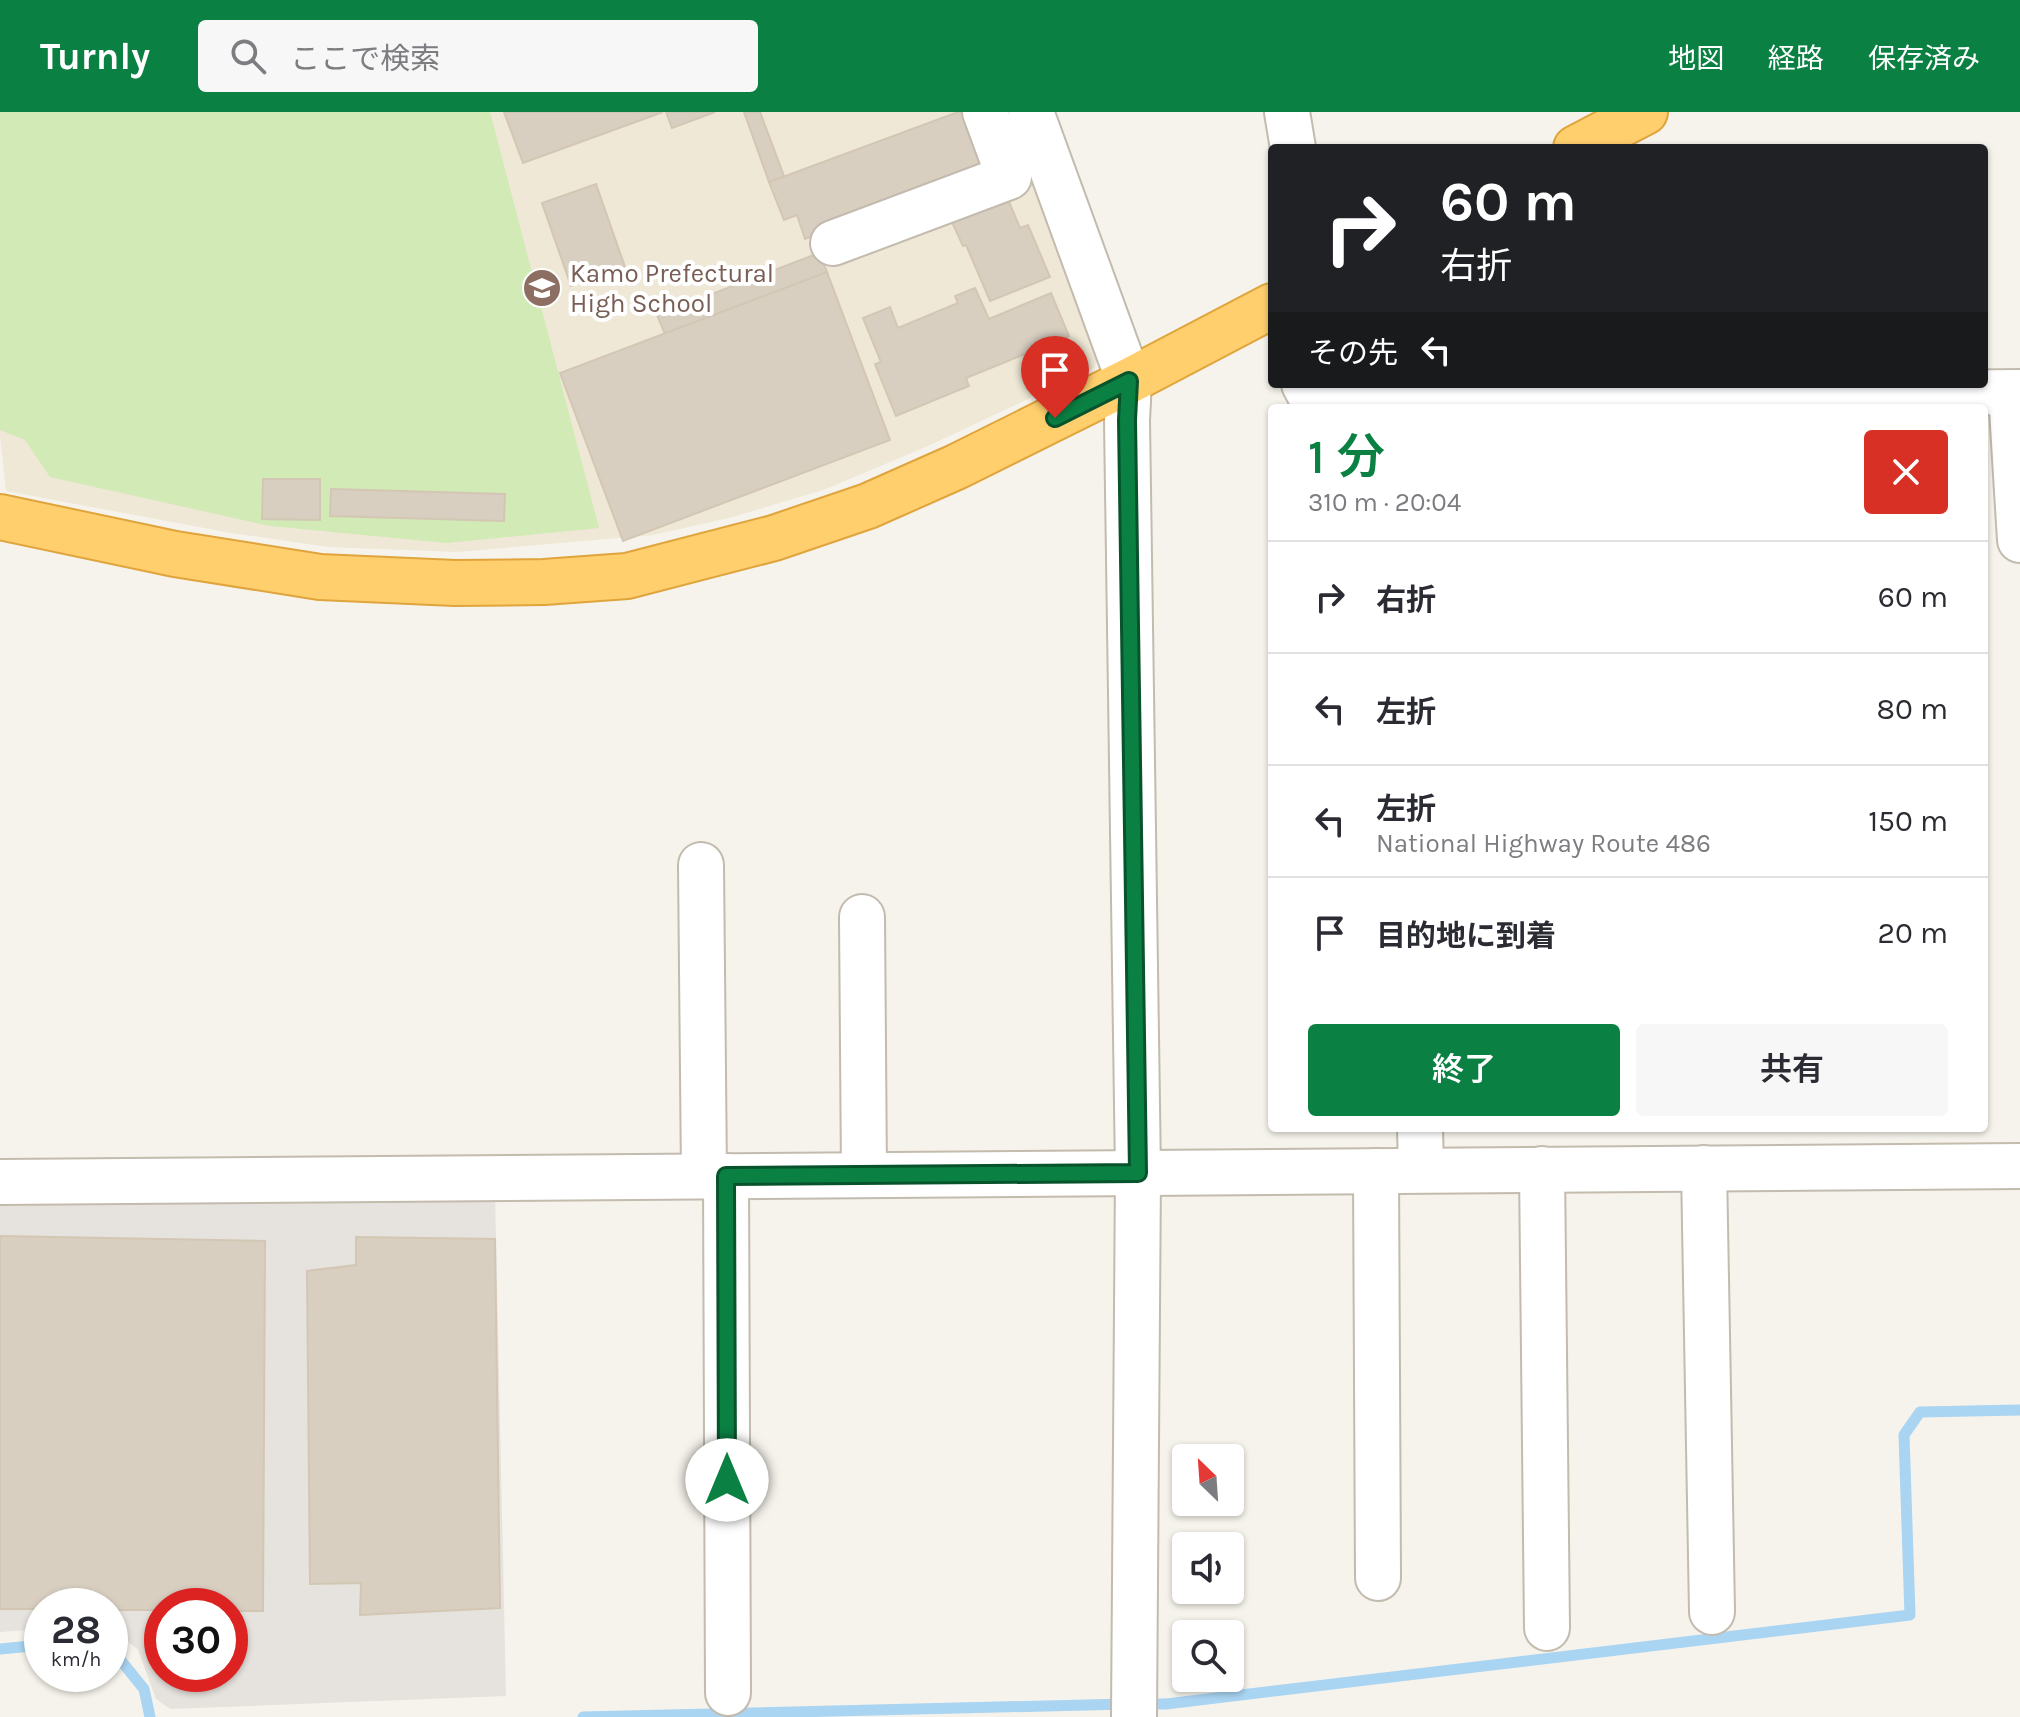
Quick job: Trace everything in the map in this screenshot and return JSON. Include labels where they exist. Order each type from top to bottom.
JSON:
[{"type":"highway","points":[[1584,144],[1645,112]]},
{"type":"highway","points":[[0,517],[175,554],[320,577],[455,583],[544,582],[627,576],[774,538],[868,506],[956,467],[1268,315]]},
{"type":"street","points":[[833,243],[1009,177],[985,112]]},
{"type":"street","points":[[1031,112],[1129,381],[1127,420],[1138,1173],[1134,1699]]},
{"type":"street","points":[[1287,112],[1292,144]]},
{"type":"street","points":[[1306,388],[1312,399],[1935,400],[2015,392],[2020,540]]},
{"type":"street","points":[[701,865],[715,1176],[728,1693]]},
{"type":"street","points":[[862,917],[864,1175]]},
{"type":"street","points":[[0,1182],[1376,1171],[1421,1149],[1542,1169],[2020,1166]]},
{"type":"street","points":[[1704,1168],[1712,1612]]},
{"type":"street","points":[[1542,1169],[1547,1628]]},
{"type":"street","points":[[1376,1171],[1378,1578]]},
{"type":"shaded area","name":"Kamo Prefectural High School","points":[[0,112],[1017,112],[1103,341],[1094,368],[928,446],[826,489],[733,517],[653,535],[457,552],[328,547],[231,533],[6,491],[0,436]]},
{"type":"shaded area","points":[[495,1193],[506,1696],[170,1709],[156,1699],[153,1692],[248,1692],[248,1588],[144,1588],[144,1666],[138,1650],[128,1641],[128,1588],[24,1588],[24,1630],[0,1632],[0,1197]]},
{"type":"green space","points":[[0,112],[490,112],[599,528],[446,543],[270,526],[50,477],[25,440],[0,430]]},
{"type":"building","points":[[504,112],[663,112],[523,163]]},
{"type":"building","points":[[666,112],[715,112],[672,128]]},
{"type":"building","points":[[744,112],[760,112],[784,176],[769,182]]},
{"type":"building","points":[[964,112],[986,172],[805,239],[797,215],[784,220],[769,182]]},
{"type":"building","points":[[596,184],[625,267],[571,286],[542,203]]},
{"type":"building","points":[[1007,197],[1020,228],[1028,225],[1050,277],[990,301],[966,245],[963,246],[951,220]]},
{"type":"building","points":[[819,253],[827,272],[665,334],[657,315]]},
{"type":"building","points":[[827,272],[890,440],[623,541],[560,373]]},
{"type":"building","points":[[975,288],[989,319],[1051,293],[1069,336],[966,378],[969,386],[896,416],[875,364],[881,362],[863,318],[890,307],[898,328],[958,303],[955,296]]},
{"type":"building","points":[[263,479],[320,479],[320,520],[262,519]]},
{"type":"building","points":[[331,489],[505,494],[504,521],[330,516]]},
{"type":"building","points":[[0,1236],[265,1241],[263,1611],[248,1611],[248,1588],[144,1588],[144,1610],[128,1610],[128,1588],[24,1588],[24,1609],[0,1609]]},
{"type":"building","points":[[356,1237],[495,1239],[500,1608],[360,1615],[361,1583],[310,1584],[307,1271],[356,1265]]},
{"type":"waterway","points":[[1144,1704],[1166,1704],[1910,1615],[1904,1435],[1920,1412],[2020,1410]]},
{"type":"waterway","points":[[0,1649],[24,1647]]},
{"type":"waterway","points":[[128,1669],[144,1689],[150,1717]]},
{"type":"waterway","points":[[583,1717],[1126,1704]]},
{"type":"place","name":"Kamo Prefectural High School","points":[[542,288]]},
{"type":"route","points":[[727,1480],[726,1176],[1138,1173],[1127,420],[1129,381],[1055,418]]}]
